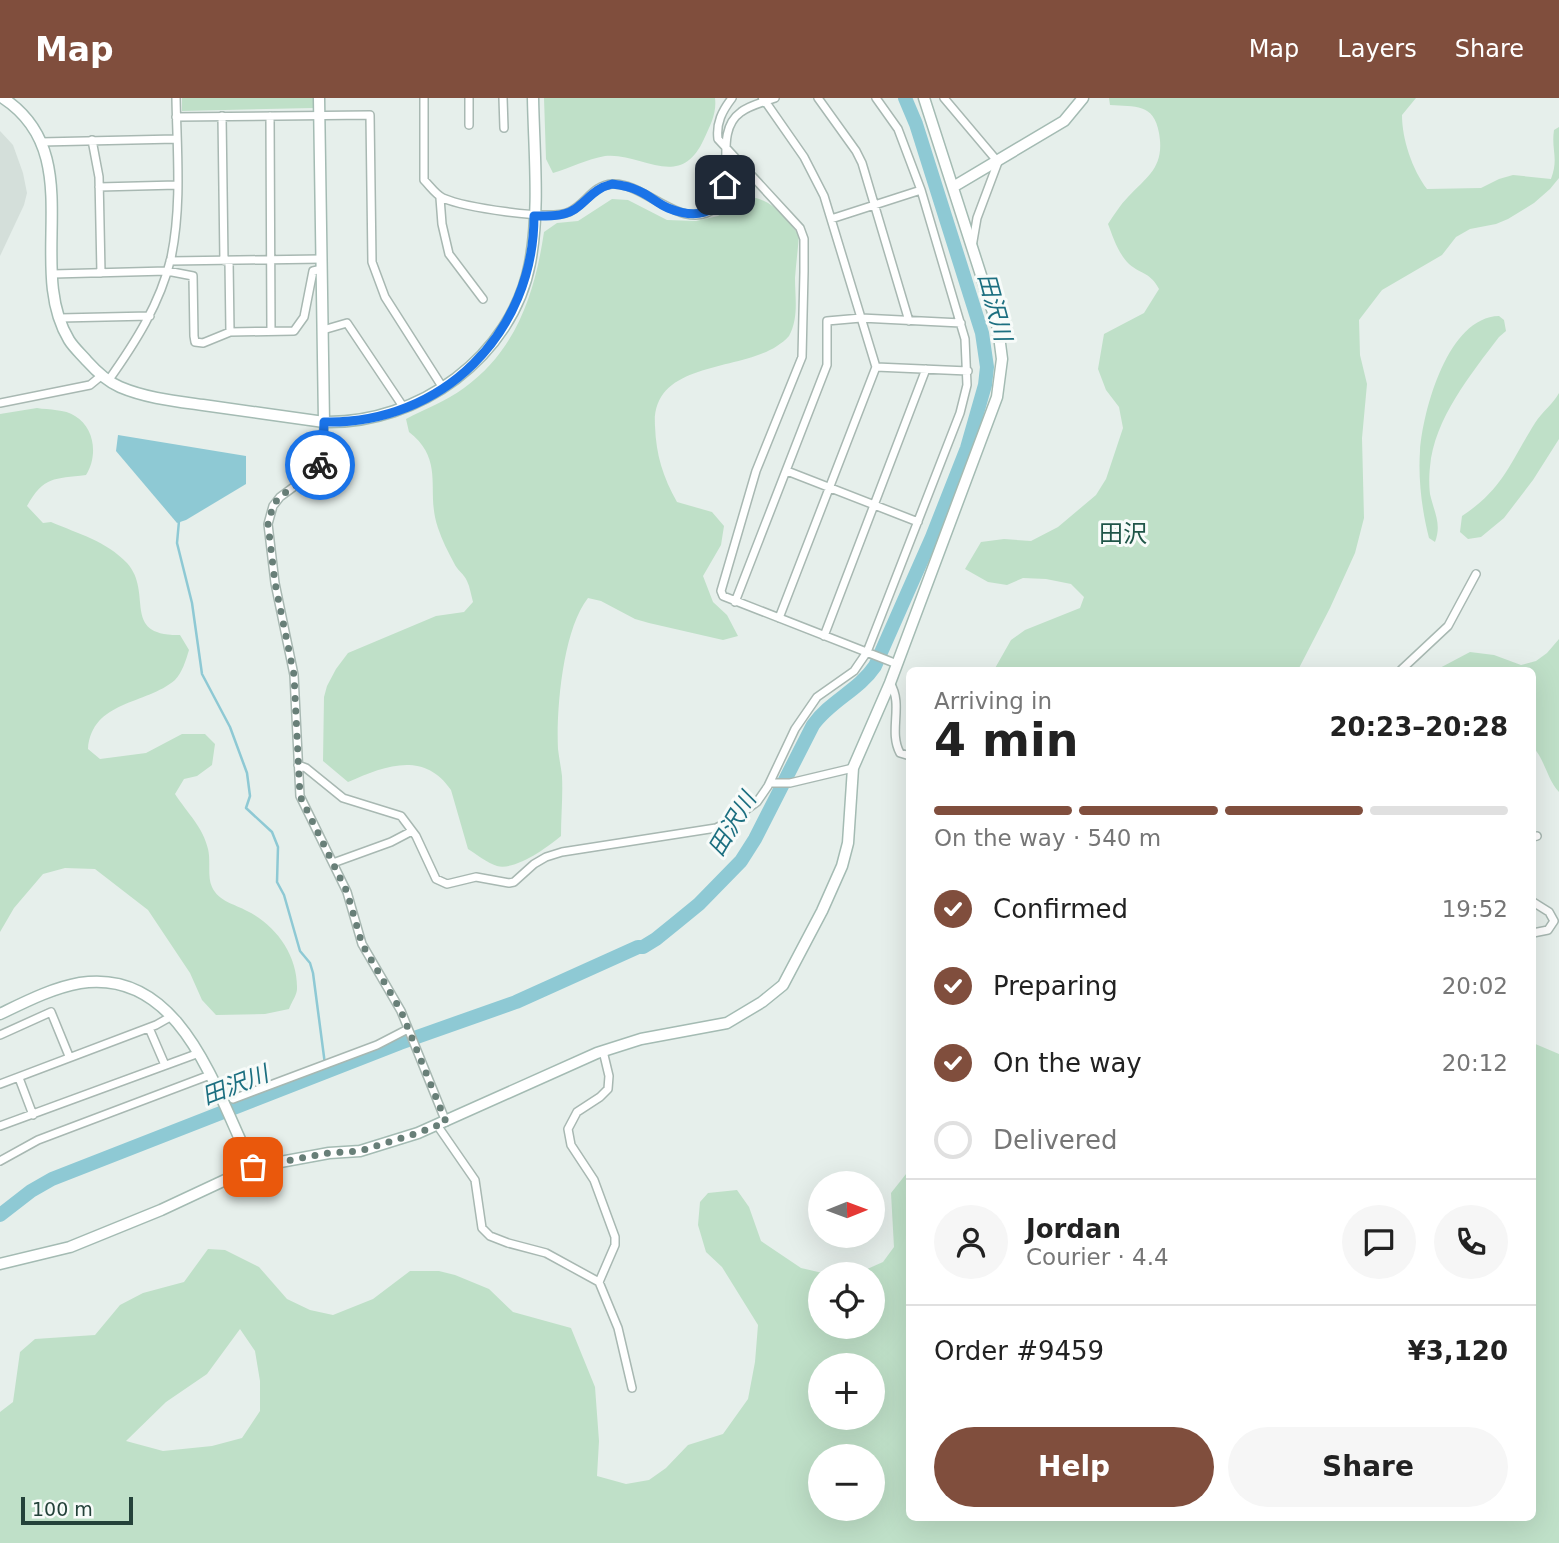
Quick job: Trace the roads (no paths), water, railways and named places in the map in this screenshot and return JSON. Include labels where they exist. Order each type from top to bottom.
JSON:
[{"type":"street","points":[[4,98],[26,116],[41,142],[50,174],[53,274],[60,317],[70,342],[104,378],[148,397],[324,422],[345,422],[404,408],[443,388],[483,354],[509,319],[527,276],[533,244],[533,98]]},
{"type":"street","points":[[0,403],[90,385],[104,378],[131,349],[150,316],[170,261],[177,211],[176,98]]},
{"type":"street","points":[[319,98],[323,449],[318,469],[279,497],[273,506],[268,524],[275,583],[294,675],[300,796],[347,892],[362,944],[401,1011],[442,1123],[475,1180],[484,1230],[490,1236],[508,1243],[546,1253],[599,1282],[618,1328],[632,1388]]},
{"type":"street","points":[[424,98],[424,180],[440,198],[442,224],[449,254],[483,299]]},
{"type":"street","points":[[469,98],[469,125]]},
{"type":"street","points":[[503,98],[504,128]]},
{"type":"street","points":[[732,98],[720,117],[718,139],[794,220],[804,239],[802,357],[756,471],[721,591],[723,596],[735,602],[897,664]]},
{"type":"street","points":[[818,98],[856,151],[875,204],[909,321]]},
{"type":"street","points":[[298,765],[306,768],[343,798],[401,816],[412,831],[436,880],[447,884],[476,877],[514,882],[546,857],[562,852],[716,828],[736,818],[757,802],[773,783],[786,746],[805,712],[817,697],[854,671],[867,652],[960,413],[967,385],[967,348],[921,190],[898,129],[876,98]]},
{"type":"street","points":[[0,1264],[70,1247],[161,1210],[253,1167],[329,1153],[360,1151],[442,1123],[603,1051],[641,1039],[727,1023],[762,1002],[783,985],[842,866],[848,843],[853,768],[890,683],[986,431],[1000,380],[1002,345],[924,98]]},
{"type":"street","points":[[944,98],[998,162]]},
{"type":"street","points":[[953,187],[1064,121],[1083,98]]},
{"type":"street","points":[[440,198],[534,216],[565,214],[578,208],[590,194],[612,184],[640,191],[676,211],[709,211],[716,207],[723,194],[727,134],[735,117],[768,99],[815,174],[876,367],[779,618]]},
{"type":"street","points":[[176,117],[370,115],[372,262],[385,298],[443,388]]},
{"type":"street","points":[[222,116],[230,332]]},
{"type":"street","points":[[270,116],[271,331]]},
{"type":"street","points":[[41,142],[176,139]]},
{"type":"street","points":[[92,140],[99,187],[101,273]]},
{"type":"street","points":[[972,247],[977,218],[998,162]]},
{"type":"street","points":[[99,187],[177,185]]},
{"type":"street","points":[[831,219],[921,190]]},
{"type":"street","points":[[170,261],[271,260],[322,264]]},
{"type":"street","points":[[53,274],[167,271],[194,276],[195,342],[202,343],[230,332],[294,331],[300,325],[306,309],[313,271],[322,264]]},
{"type":"street","points":[[60,317],[150,316]]},
{"type":"street","points":[[735,602],[827,365],[827,321],[860,318],[961,323]]},
{"type":"street","points":[[323,330],[347,323],[404,408]]},
{"type":"street","points":[[876,367],[968,371]]},
{"type":"street","points":[[824,636],[926,369]]},
{"type":"street","points":[[787,471],[918,522]]},
{"type":"street","points":[[1404,667],[1448,626],[1476,573]]},
{"type":"street","points":[[890,683],[897,703],[896,744],[900,753],[906,755]]},
{"type":"street","points":[[773,783],[790,783],[853,768]]},
{"type":"street","points":[[333,863],[391,842],[412,831]]},
{"type":"street","points":[[1536,904],[1549,912],[1554,921],[1548,930],[1536,932]]},
{"type":"street","points":[[0,1014],[48,993],[93,982],[120,985],[147,996],[172,1016],[199,1053],[253,1167]]},
{"type":"street","points":[[0,1035],[51,1012],[69,1056]]},
{"type":"street","points":[[0,1084],[149,1028],[172,1016]]},
{"type":"street","points":[[149,1028],[165,1065]]},
{"type":"street","points":[[233,1099],[377,1045],[408,1029]]},
{"type":"street","points":[[599,1282],[615,1245],[615,1237],[594,1180],[571,1145],[568,1129],[577,1112],[608,1089],[609,1076],[603,1051]]},
{"type":"street","points":[[0,1126],[199,1053]]},
{"type":"street","points":[[0,1161],[37,1140],[210,1074]]},
{"type":"street","points":[[19,1078],[33,1115]]},
{"type":"water","points":[[118,435],[246,456],[246,484],[177,523],[116,451]]},
{"type":"waterway","name":"田沢川","points":[[0,1215],[52,1179],[400,1043],[516,1002],[643,947],[699,904],[741,861],[813,725],[875,666],[932,537],[967,448],[985,385],[987,367],[982,333],[916,124],[905,98]]},
{"type":"waterway","points":[[179,521],[177,543],[192,603],[202,674],[230,727],[247,773],[250,796],[246,808],[272,832],[278,847],[277,882],[284,895],[300,951],[310,963],[313,973],[326,1072]]},
{"type":"district","name":"田沢","points":[[1123,534]]}]
